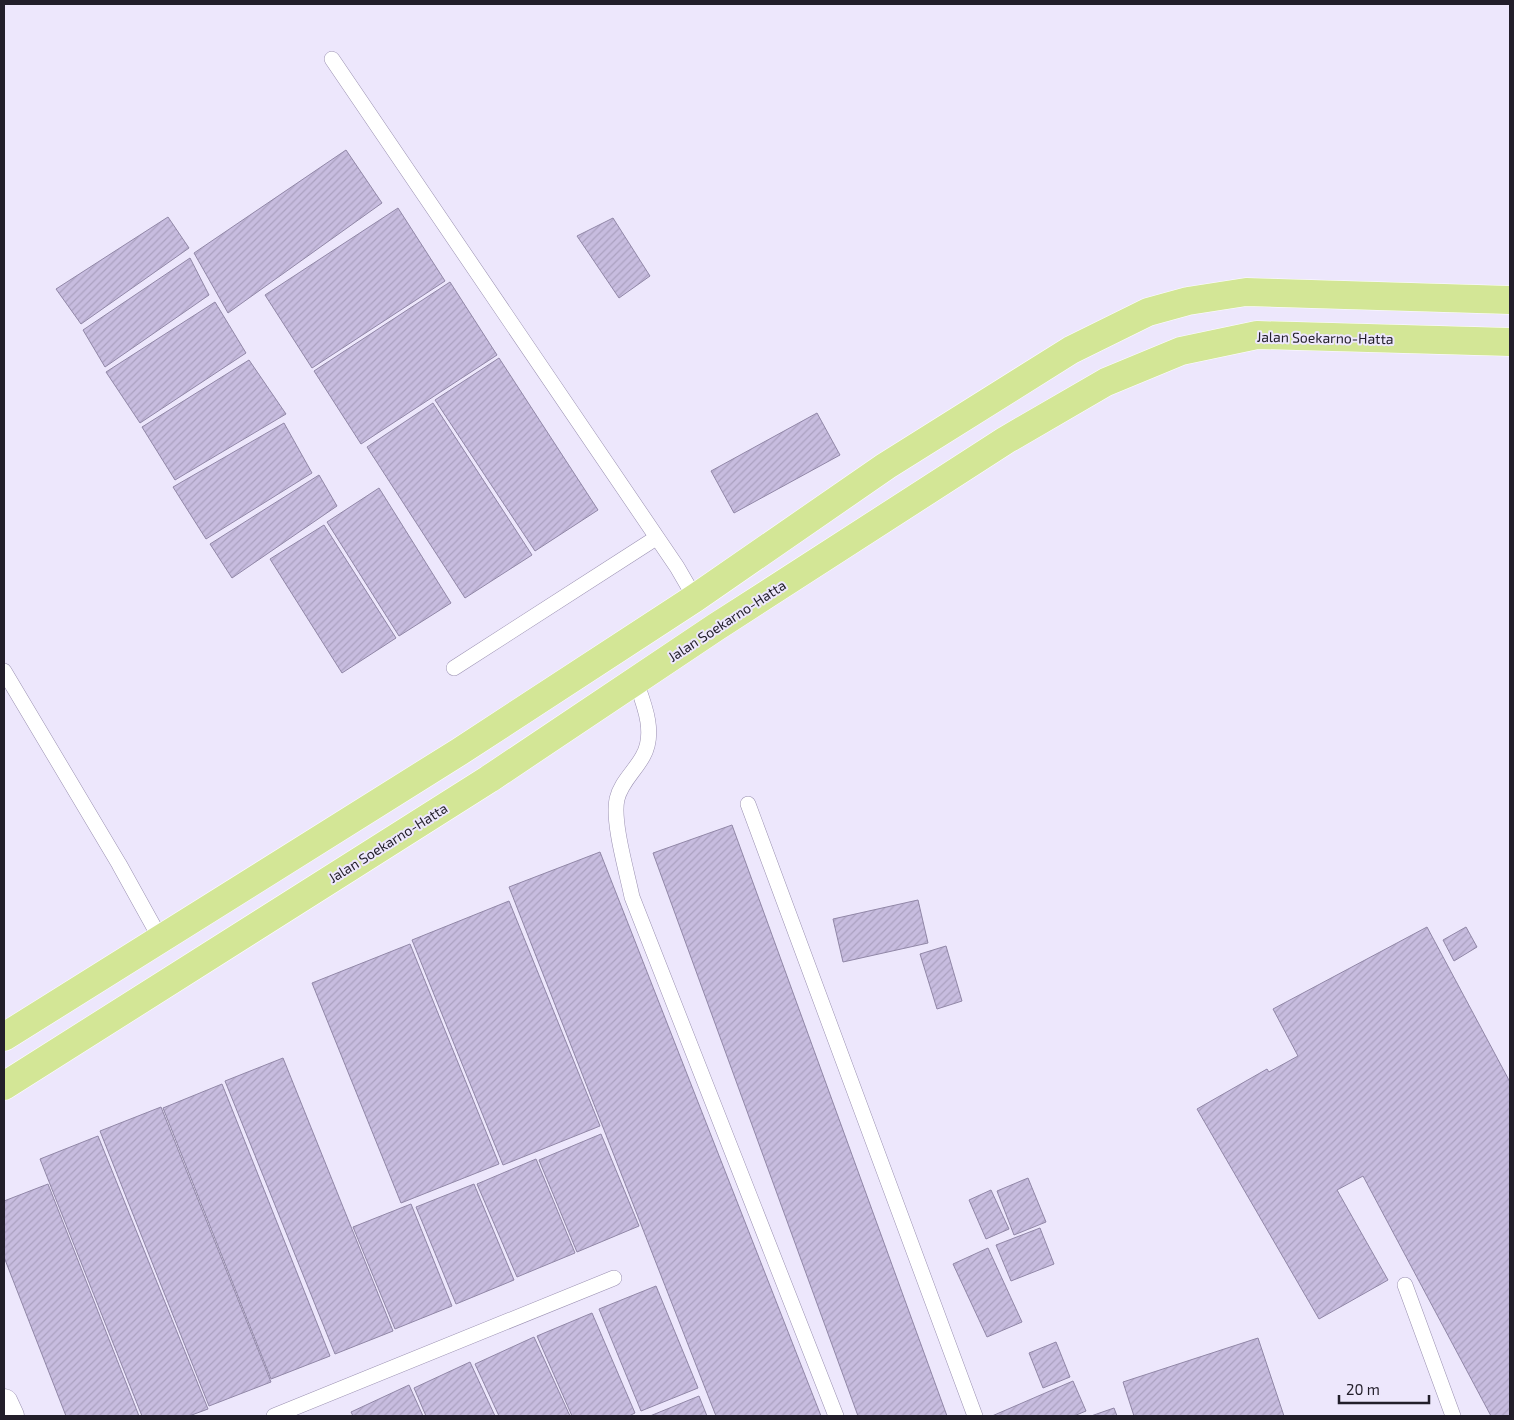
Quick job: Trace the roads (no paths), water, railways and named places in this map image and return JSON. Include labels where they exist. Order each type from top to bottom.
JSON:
[{"type":"main road","points":[[4,1037],[459,752],[695,598],[886,466],[1071,350],[1148,312],[1188,300],[1246,292],[1510,300]]},
{"type":"main road","name":"Jalan Soekarno-Hatta","points":[[4,1086],[472,790],[716,627],[1006,440],[1106,382],[1182,351],[1256,336],[1510,342]]},
{"type":"street","points":[[4,1403],[10,1416]]},
{"type":"lane","points":[[332,59],[695,598]]},
{"type":"lane","points":[[454,668],[656,538]]},
{"type":"lane","points":[[4,671],[119,864],[160,938]]},
{"type":"lane","points":[[636,682],[648,717],[647,738],[644,755],[621,788],[617,800],[616,816],[632,897],[836,1416]]},
{"type":"lane","points":[[748,804],[975,1416]]},
{"type":"lane","points":[[274,1416],[614,1278]]},
{"type":"lane","points":[[1405,1285],[1453,1416]]}]
